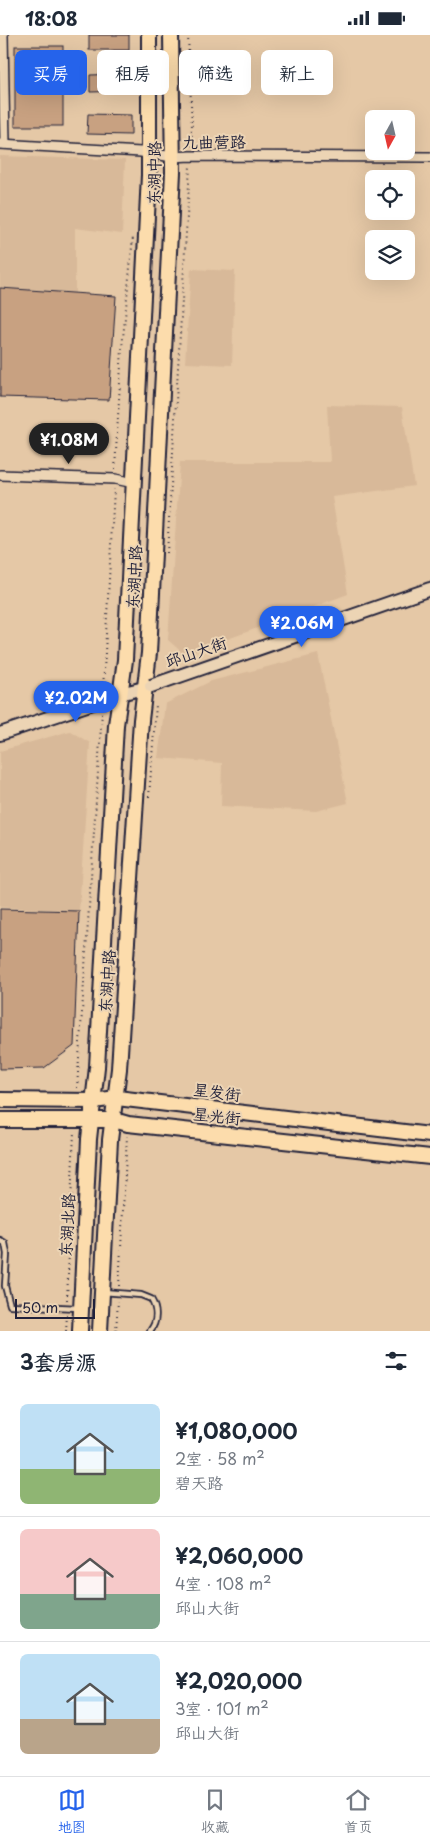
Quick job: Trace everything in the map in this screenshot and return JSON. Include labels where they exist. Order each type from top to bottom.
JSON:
[{"type":"main road","name":"东湖中路","points":[[90,1120],[97,1057],[116,725],[125,660],[149,154],[149,35]]},
{"type":"main road","name":"东湖中路","points":[[114,1120],[117,1098],[141,720],[148,687],[148,653],[173,157],[171,35]]},
{"type":"main road","name":"邱山大街","points":[[0,735],[120,694],[148,687],[430,589]]},
{"type":"main road","name":"星发街","points":[[0,1100],[93,1101],[117,1098],[430,1135]]},
{"type":"main road","name":"星光街","points":[[0,1120],[114,1120],[128,1124],[430,1157]]},
{"type":"main road","name":"东湖北路","points":[[80,1331],[73,1310],[90,1120]]},
{"type":"main road","points":[[100,1331],[110,1140],[114,1120]]},
{"type":"street","points":[[3,35],[3,144]]},
{"type":"street","name":"九曲营路","points":[[3,144],[173,157],[430,157]]},
{"type":"street","points":[[0,475],[115,479],[134,483]]},
{"type":"lane","points":[[0,1240],[5,1243],[8,1254],[6,1286],[10,1305],[73,1310]]},
{"type":"lane","points":[[101,1292],[141,1295],[151,1299],[155,1307],[156,1317],[150,1331]]},
{"type":"path","points":[[76,1100],[103,700],[122,348],[133,231]]},
{"type":"path","points":[[67,1301],[75,1120]]},
{"type":"path","points":[[66,1331],[73,1310]]},
{"type":"shaded area","points":[[0,156],[125,160],[122,234],[75,228],[75,293],[0,288]]},
{"type":"shaded area","points":[[191,269],[235,271],[232,365],[185,363]]},
{"type":"shaded area","points":[[327,405],[402,407],[414,486],[332,497],[348,594],[185,655],[168,640],[180,462],[330,462]]},
{"type":"shaded area","points":[[318,654],[348,803],[316,811],[221,806],[222,763],[158,758],[165,704],[211,681]]},
{"type":"shaded area","points":[[70,731],[90,743],[79,911],[0,907],[0,751]]},
{"type":"building","points":[[89,35],[129,35],[129,50],[89,50]]},
{"type":"building","points":[[15,46],[63,46],[63,50],[15,50]]},
{"type":"building","points":[[90,75],[97,75],[97,92],[90,92]]},
{"type":"building","points":[[15,95],[63,95],[63,126],[15,126]]},
{"type":"building","points":[[88,114],[131,115],[131,135],[87,134]]},
{"type":"building","points":[[0,288],[116,296],[109,400],[0,397]]},
{"type":"building","points":[[0,909],[79,911],[74,1046],[44,1068],[0,1069]]}]
